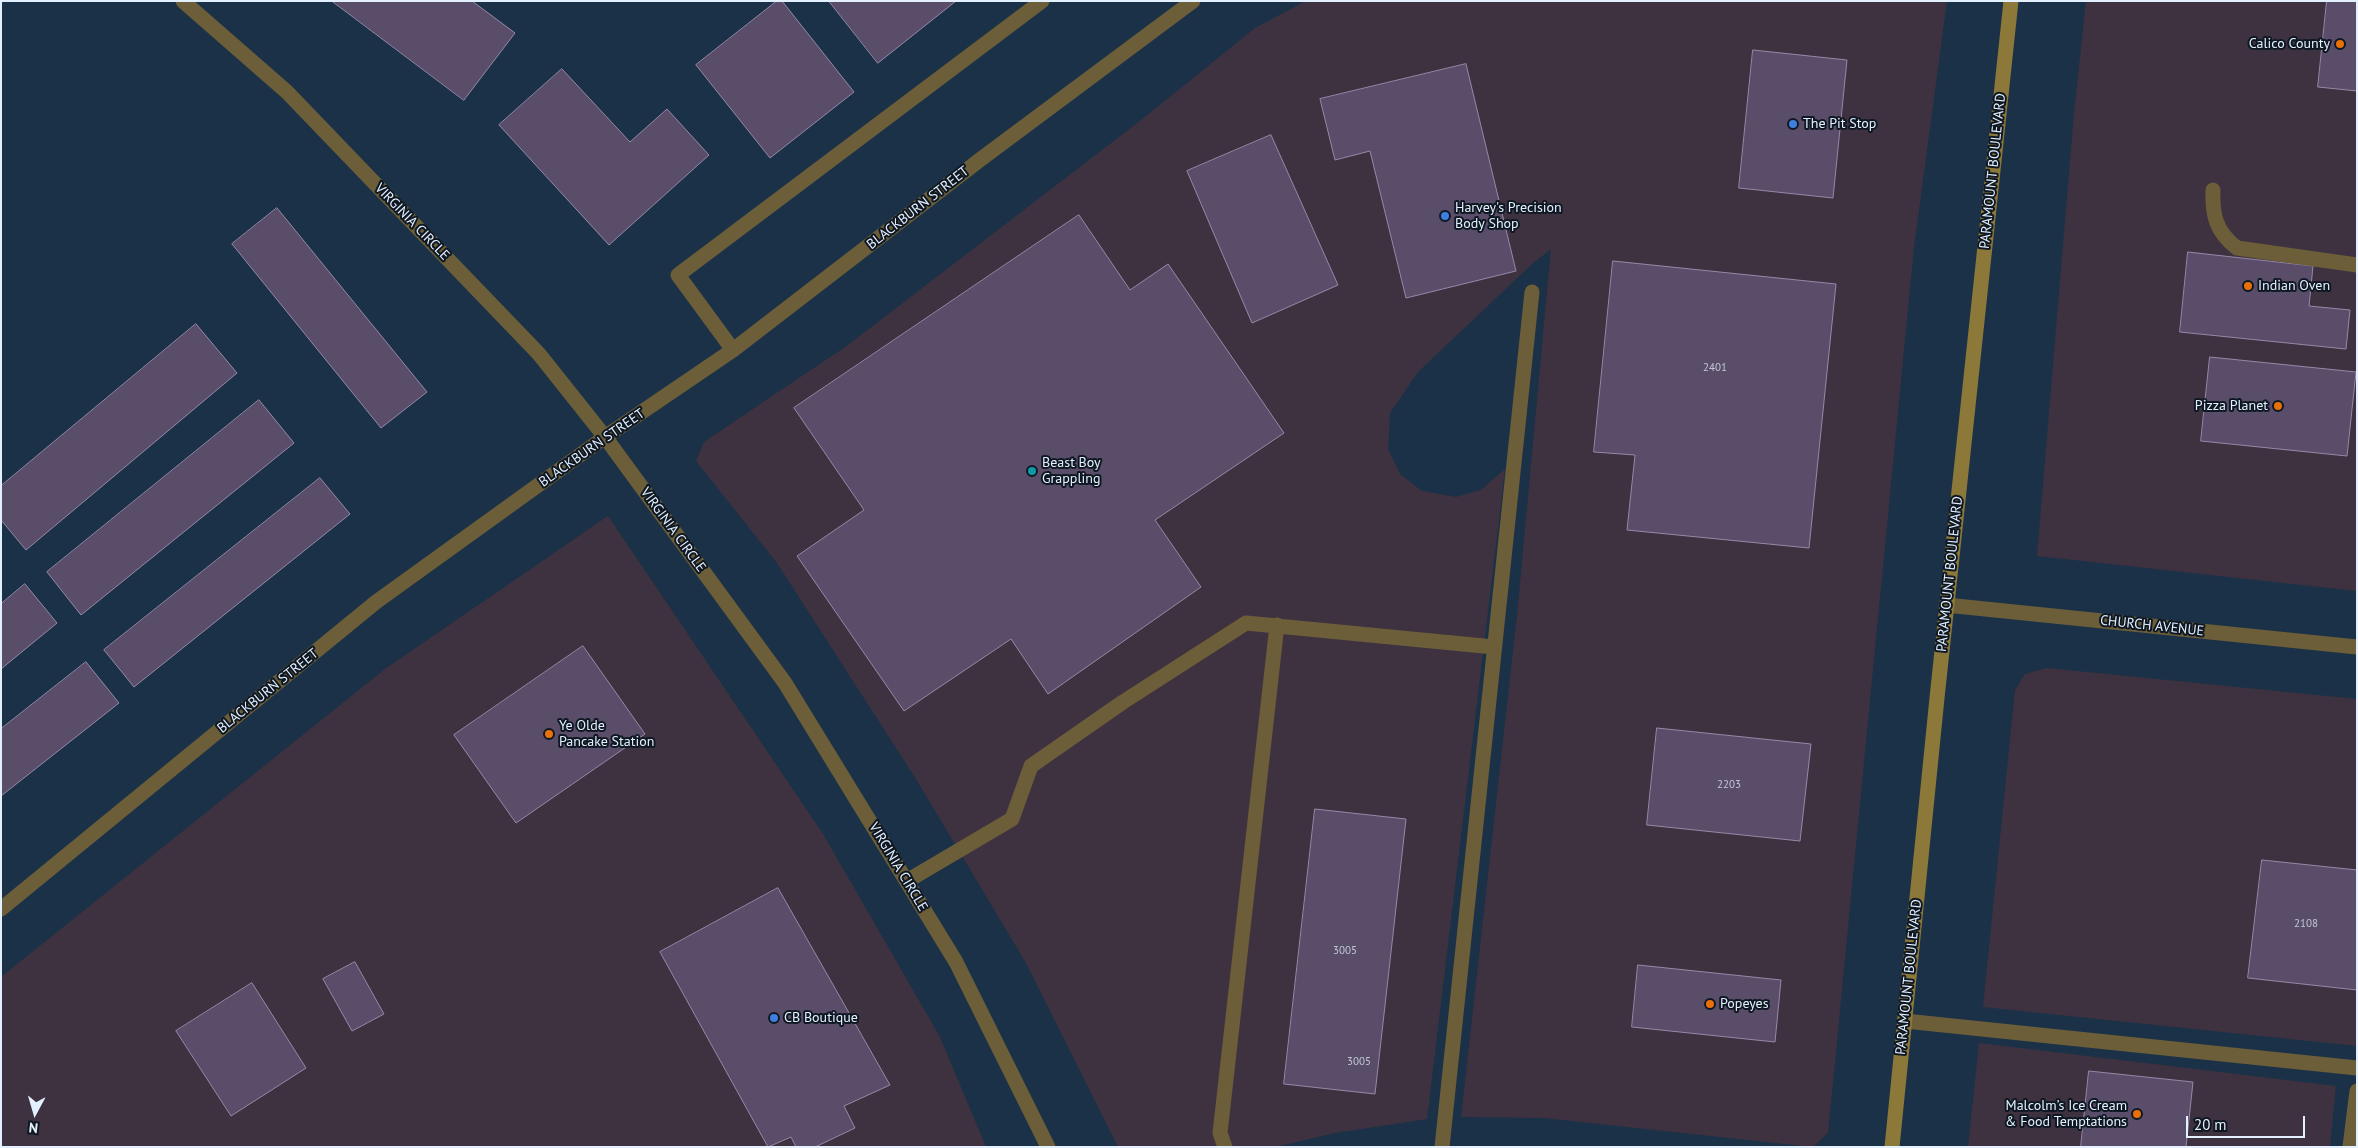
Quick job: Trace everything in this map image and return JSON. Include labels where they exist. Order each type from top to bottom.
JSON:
[{"type":"main road","name":"PARAMOUNT BOULEVARD","points":[[1892,1147],[1946,605],[2011,1]]},
{"type":"street","name":"VIRGINIA CIRCLE","points":[[183,1],[287,92],[539,354],[606,437],[785,682],[956,962],[1048,1147]]},
{"type":"street","points":[[733,350],[678,275],[1042,1]]},
{"type":"street","name":"BLACKBURN STREET","points":[[1,909],[376,602],[606,437],[733,350],[981,159],[1193,1]]},
{"type":"street","points":[[2213,190],[2212,210],[2217,226],[2225,239],[2237,248],[2357,265]]},
{"type":"street","points":[[1442,1147],[1532,292]]},
{"type":"street","name":"CHURCH AVENUE","points":[[1946,605],[2357,647]]},
{"type":"street","points":[[907,881],[1012,819],[1031,766],[1115,707],[1246,623],[1494,647]]},
{"type":"street","points":[[1224,1147],[1220,1133],[1277,625]]},
{"type":"street","points":[[1905,1021],[2357,1068]]},
{"type":"street","points":[[2350,1147],[2357,1091]]},
{"type":"shaded area","points":[[1306,1],[1947,1],[1914,247],[1828,1133],[1813,1147],[1544,1118],[1461,1117],[1517,616],[1551,249],[1532,264],[1418,372],[1390,413],[1388,449],[1400,474],[1422,491],[1456,497],[1481,490],[1505,469],[1427,1119],[1335,1133],[1275,1147],[1118,1147],[1026,963],[916,779],[777,563],[696,461],[704,442],[848,345],[1145,117],[1255,28]]},
{"type":"shaded area","points":[[2086,1],[2357,1],[2357,591],[2037,556],[2074,113]]},
{"type":"shaded area","points":[[608,516],[823,834],[940,1037],[986,1147],[1,1147],[1,977],[385,669]]},
{"type":"shaded area","points":[[2047,668],[2357,699],[2357,1046],[1983,1007],[2015,690],[2025,674]]},
{"type":"shaded area","points":[[1979,1043],[2336,1086],[2330,1147],[1968,1147]]},
{"type":"building","points":[[332,1],[472,1],[515,33],[464,100]]},
{"type":"building","points":[[777,1],[782,1],[854,92],[770,158],[696,65]]},
{"type":"building","points":[[829,1],[956,1],[878,63]]},
{"type":"building","name":"Calico County","points":[[2327,1],[2357,1],[2357,91],[2318,87]]},
{"type":"building","name":"The Pit Stop","points":[[1753,50],[1847,60],[1833,198],[1739,188]]},
{"type":"building","name":"Harvey's Precision Body Shop","points":[[1466,64],[1516,271],[1406,298],[1370,151],[1335,160],[1320,99]]},
{"type":"building","points":[[562,69],[630,142],[667,109],[709,155],[609,245],[499,125]]},
{"type":"building","points":[[1271,135],[1338,285],[1252,323],[1187,171]]},
{"type":"building","points":[[277,208],[427,392],[381,428],[232,244]]},
{"type":"building","name":"Beast Boy Grappling","points":[[1079,215],[1130,290],[1168,264],[1284,433],[1155,520],[1201,587],[1048,694],[1011,639],[904,711],[797,556],[864,510],[794,408]]},
{"type":"building","name":"Indian Oven","points":[[2188,252],[2313,266],[2309,306],[2350,310],[2346,349],[2180,332]]},
{"type":"building","points":[[1613,261],[1836,284],[1809,548],[1627,530],[1635,455],[1594,452]]},
{"type":"building","points":[[196,324],[237,373],[26,550],[1,520],[1,486]]},
{"type":"building","name":"Pizza Planet","points":[[2210,357],[2356,372],[2347,456],[2201,441]]},
{"type":"building","points":[[259,400],[294,443],[81,615],[47,572]]},
{"type":"building","points":[[320,478],[350,514],[134,687],[104,650]]},
{"type":"building","points":[[25,584],[57,623],[1,669],[1,604]]},
{"type":"building","name":"Ye Olde Pancake Station","points":[[583,646],[645,734],[516,823],[454,735]]},
{"type":"building","points":[[86,662],[119,703],[1,796],[1,729]]},
{"type":"building","points":[[1657,728],[1811,744],[1800,841],[1647,825]]},
{"type":"building","points":[[1315,809],[1406,819],[1375,1094],[1284,1084]]},
{"type":"building","points":[[2262,860],[2357,870],[2357,990],[2248,978]]},
{"type":"building","name":"CB Boutique","points":[[778,888],[890,1085],[844,1106],[855,1128],[815,1147],[796,1147],[791,1137],[768,1147],[660,952]]},
{"type":"building","points":[[355,962],[384,1014],[352,1031],[323,979]]},
{"type":"building","points":[[1638,965],[1781,980],[1775,1042],[1632,1027]]},
{"type":"building","points":[[252,983],[306,1068],[231,1116],[176,1031]]},
{"type":"building","name":"Malcolm’s Ice Cream & Food Temptations","points":[[2089,1071],[2193,1082],[2186,1147],[2081,1147]]},
{"type":"place","name":"Calico County","points":[[2340,44]]},
{"type":"place","name":"The Pit Stop","points":[[1793,124]]},
{"type":"place","name":"Harvey's Precision Body Shop","points":[[1445,216]]},
{"type":"place","name":"Indian Oven","points":[[2248,286]]},
{"type":"place","name":"Pizza Planet","points":[[2278,406]]},
{"type":"place","name":"Beast Boy Grappling","points":[[1032,471]]},
{"type":"place","name":"Ye Olde Pancake Station","points":[[549,734]]},
{"type":"place","name":"Popeyes","points":[[1710,1004]]},
{"type":"place","name":"CB Boutique","points":[[774,1018]]},
{"type":"place","name":"Malcolm’s Ice Cream & Food Temptations","points":[[2137,1114]]}]
